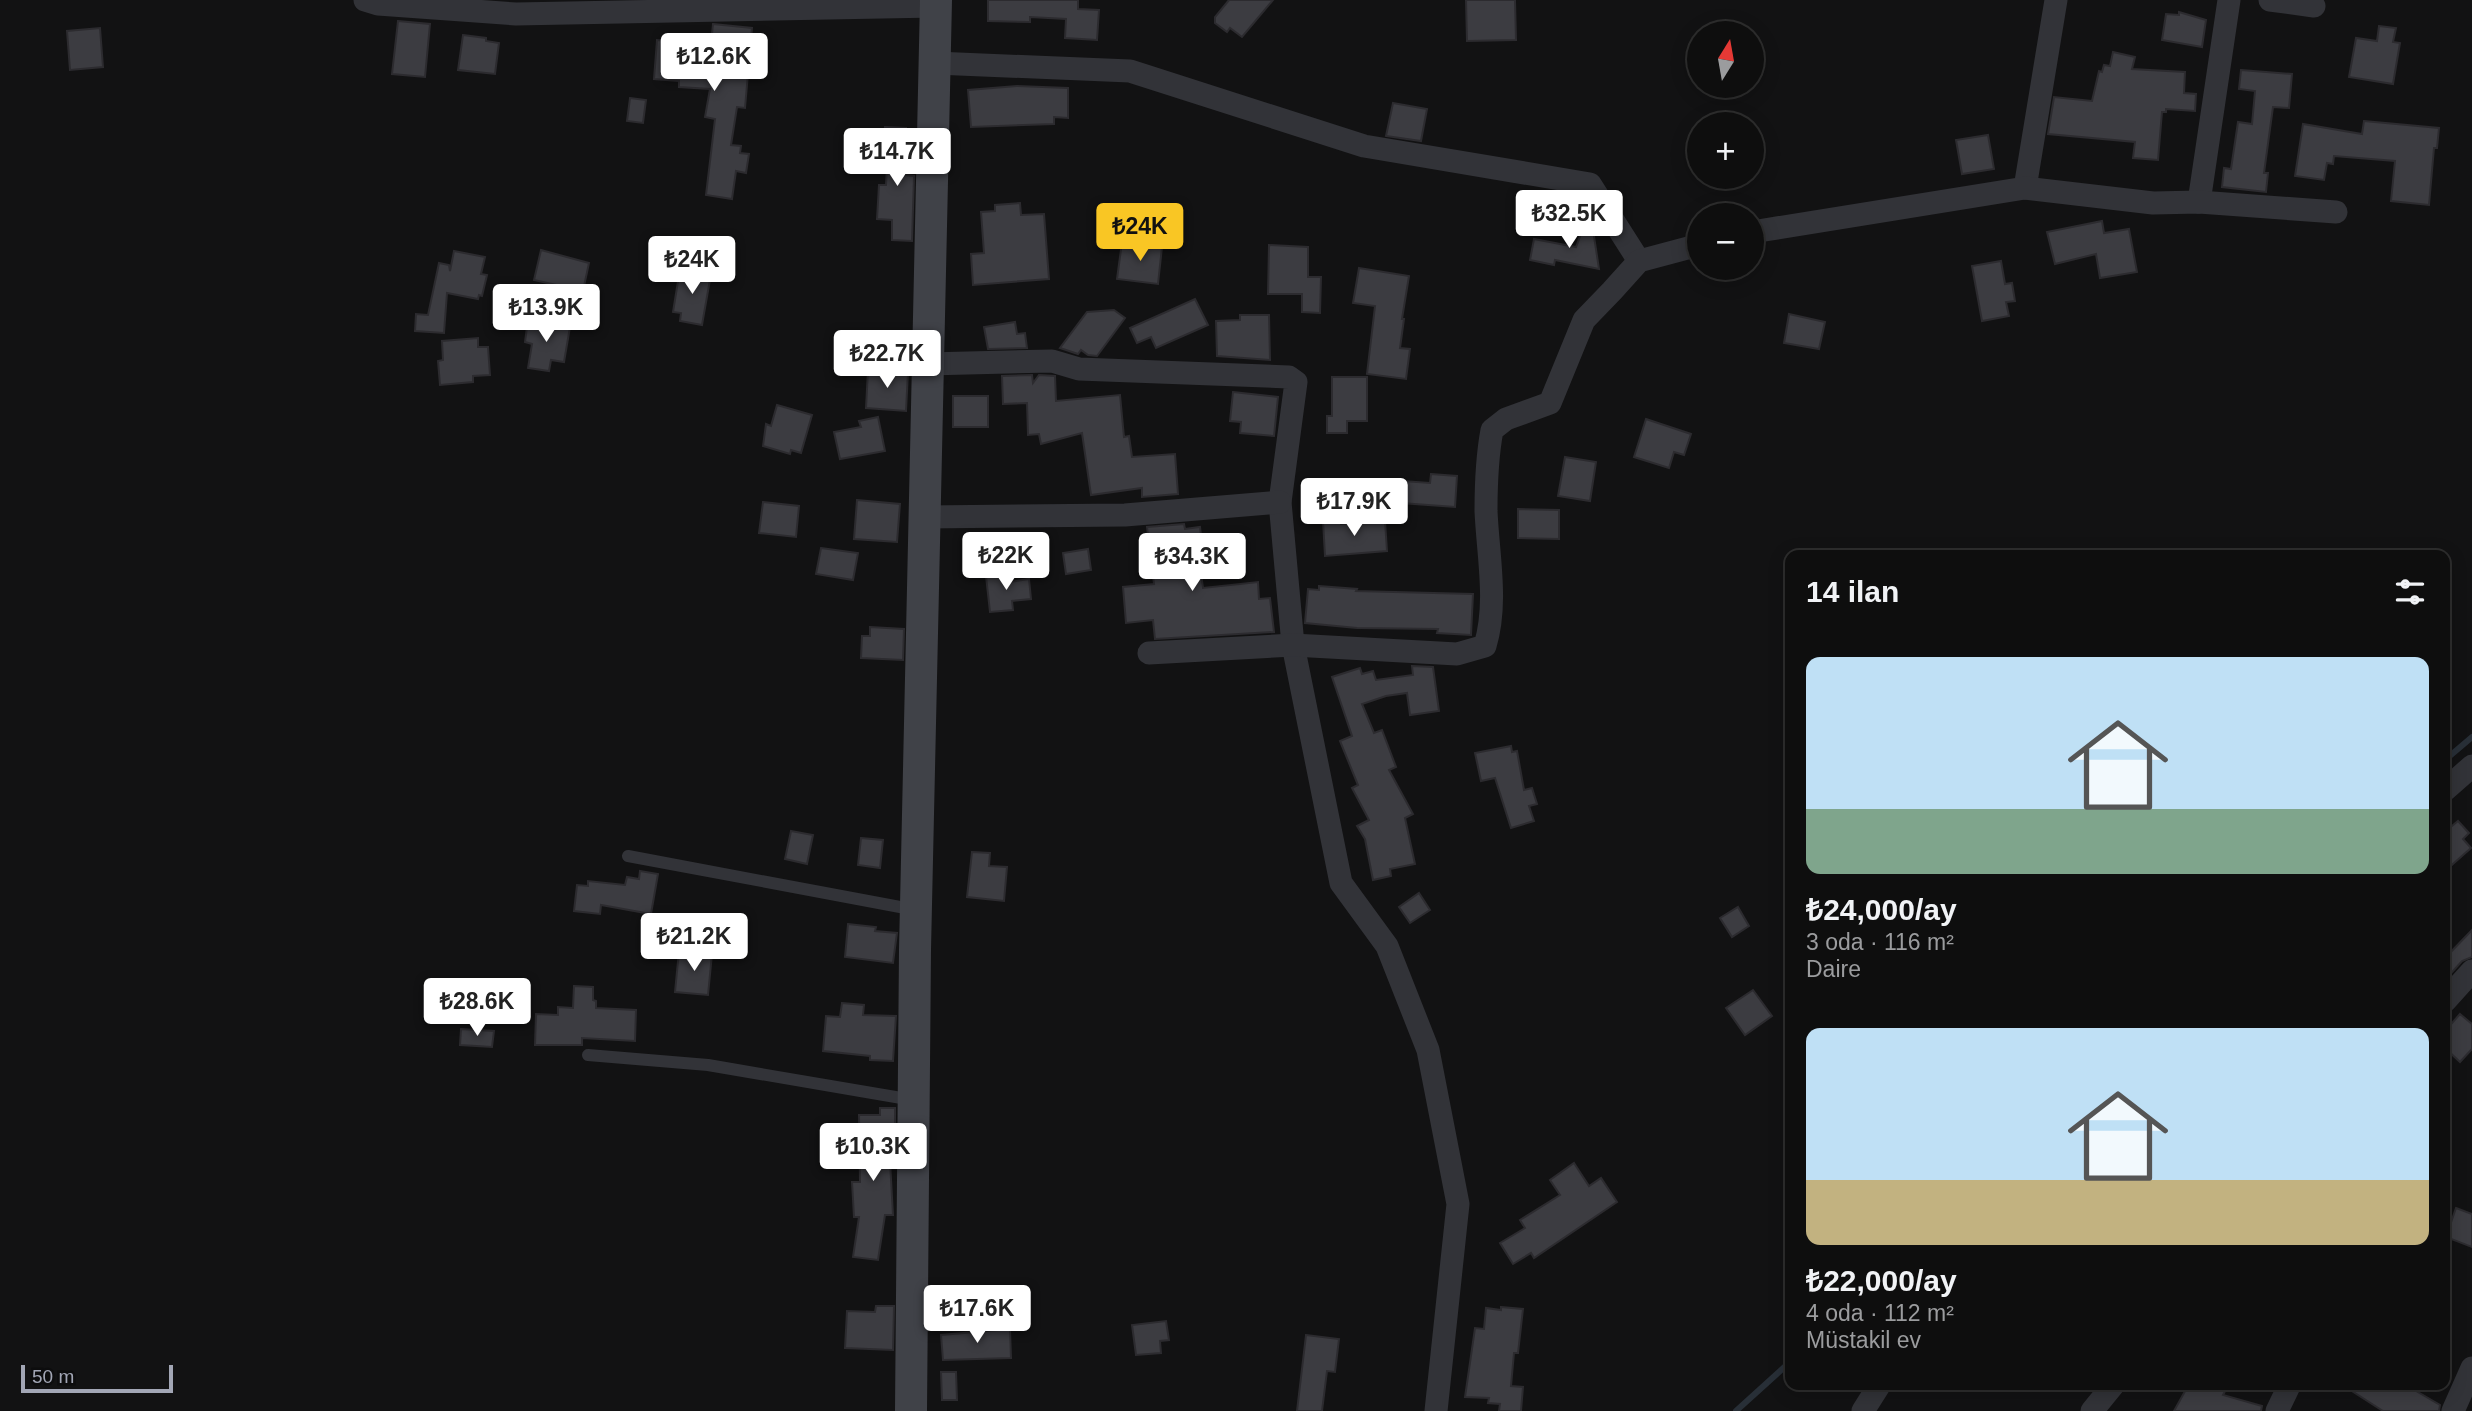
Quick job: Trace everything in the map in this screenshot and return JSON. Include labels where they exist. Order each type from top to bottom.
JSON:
[{"type":"street","points":[[365,0],[378,4],[516,14],[936,3],[916,910],[911,1411]]},
{"type":"street","points":[[2025,188],[2056,0]]},
{"type":"street","points":[[2199,201],[2229,0]]},
{"type":"street","points":[[2270,0],[2314,6]]},
{"type":"street","points":[[935,63],[1130,71],[1364,146],[1590,184],[1640,261]]},
{"type":"street","points":[[1764,230],[2025,188],[2153,203],[2199,201],[2336,212]]},
{"type":"street","points":[[1149,653],[1293,645],[1457,654],[1485,646],[1492,612],[1486,499],[1492,430],[1506,419],[1550,403],[1584,320],[1640,261],[1687,248]]},
{"type":"street","points":[[927,364],[1052,361],[1079,369],[1289,377],[1296,382],[1280,502],[1293,645],[1341,883],[1387,946],[1428,1051],[1458,1204],[1436,1411]]},
{"type":"street","points":[[925,517],[1125,516],[1280,502]]},
{"type":"street","points":[[2450,786],[2472,766]]},
{"type":"street","points":[[2450,995],[2472,971]]},
{"type":"street","points":[[2453,1411],[2472,1368]]},
{"type":"street","points":[[1863,1411],[1876,1390]]},
{"type":"street","points":[[2092,1411],[2109,1390]]},
{"type":"street","points":[[2277,1411],[2287,1390]]},
{"type":"lane","points":[[628,856],[916,910]]},
{"type":"lane","points":[[588,1055],[708,1065],[913,1100]]},
{"type":"building","points":[[988,0],[1078,0],[1078,9],[1099,10],[1097,40],[1065,38],[1066,19],[1030,17],[1030,22],[988,21]]},
{"type":"building","points":[[1229,0],[1273,0],[1242,37],[1230,28],[1227,32],[1215,23],[1215,17]]},
{"type":"building","points":[[1466,0],[1515,0],[1516,40],[1467,41]]},
{"type":"building","points":[[2179,12],[2206,20],[2202,47],[2162,40],[2166,14],[2179,15]]},
{"type":"building","points":[[398,21],[430,24],[425,77],[392,74]]},
{"type":"building","points":[[713,24],[752,28],[745,108],[737,107],[731,145],[741,146],[740,153],[749,154],[746,173],[736,171],[732,199],[706,195],[715,119],[705,117],[710,89],[679,87],[679,81],[654,79],[657,40],[711,44]]},
{"type":"building","points":[[2379,26],[2396,28],[2393,42],[2400,43],[2393,84],[2349,77],[2356,38],[2377,41]]},
{"type":"building","points":[[100,28],[103,67],[70,70],[67,31]]},
{"type":"building","points":[[463,35],[499,43],[495,74],[458,70]]},
{"type":"building","points":[[2113,52],[2135,57],[2132,69],[2185,72],[2184,93],[2196,94],[2195,111],[2166,109],[2166,112],[2162,112],[2158,160],[2133,158],[2135,142],[2048,134],[2054,97],[2092,101],[2099,71],[2102,72],[2104,65],[2110,66]]},
{"type":"building","points":[[2241,70],[2292,74],[2289,108],[2273,107],[2264,173],[2268,173],[2266,192],[2222,187],[2224,168],[2231,169],[2238,122],[2252,124],[2255,91],[2239,89]]},
{"type":"building","points":[[1017,86],[1068,88],[1068,118],[1054,117],[1054,124],[971,127],[968,90]]},
{"type":"building","points":[[630,98],[646,100],[643,123],[627,121]]},
{"type":"building","points":[[1393,103],[1427,109],[1421,141],[1386,136]]},
{"type":"building","points":[[2364,121],[2439,128],[2437,148],[2434,148],[2429,205],[2391,201],[2395,161],[2334,156],[2333,164],[2327,163],[2324,180],[2295,176],[2303,124],[2362,134]]},
{"type":"building","points":[[885,127],[906,128],[904,175],[914,176],[912,241],[892,240],[892,220],[877,219],[879,185],[886,185],[888,149],[885,148]]},
{"type":"building","points":[[1988,135],[1994,169],[1962,174],[1956,140]]},
{"type":"building","points":[[1020,203],[1021,215],[1044,214],[1049,279],[973,285],[971,254],[984,253],[981,212],[995,211],[995,205]]},
{"type":"building","points":[[1590,210],[1599,269],[1555,260],[1554,265],[1530,260],[1534,239],[1576,247]]},
{"type":"building","points":[[2102,221],[2104,233],[2129,229],[2137,272],[2100,278],[2096,254],[2055,264],[2047,232]]},
{"type":"building","points":[[1122,242],[1162,247],[1158,284],[1117,279]]},
{"type":"building","points":[[1269,245],[1308,247],[1308,277],[1321,277],[1320,313],[1302,312],[1302,294],[1268,294]]},
{"type":"building","points":[[541,250],[589,263],[583,291],[534,280]]},
{"type":"building","points":[[454,251],[485,257],[481,274],[487,275],[482,296],[479,295],[478,299],[447,293],[444,333],[415,331],[416,314],[428,315],[439,263],[449,265],[450,271]]},
{"type":"building","points":[[2001,261],[2005,284],[2012,283],[2015,301],[2006,302],[2009,316],[1982,321],[1972,266]]},
{"type":"building","points":[[1359,268],[1409,276],[1400,348],[1410,349],[1406,379],[1367,374],[1375,306],[1353,303]]},
{"type":"building","points":[[680,269],[711,274],[702,325],[680,321],[681,313],[673,312]]},
{"type":"building","points":[[1195,299],[1208,325],[1156,348],[1151,337],[1137,343],[1130,328]]},
{"type":"building","points":[[1114,310],[1125,318],[1097,356],[1088,355],[1081,350],[1078,354],[1060,348],[1087,312]]},
{"type":"building","points":[[1789,314],[1825,322],[1819,349],[1784,343]]},
{"type":"building","points":[[1240,315],[1269,315],[1270,360],[1217,356],[1216,321],[1240,320]]},
{"type":"building","points":[[528,319],[570,327],[564,362],[551,360],[549,371],[528,368],[532,344],[525,342]]},
{"type":"building","points":[[1015,322],[1017,334],[1025,333],[1027,348],[988,349],[984,327]]},
{"type":"building","points":[[478,338],[478,347],[488,347],[490,375],[473,376],[473,382],[440,385],[438,361],[443,360],[442,341]]},
{"type":"building","points":[[868,370],[908,372],[906,411],[866,408]]},
{"type":"building","points":[[1032,375],[1033,383],[1039,375],[1055,376],[1056,401],[1120,395],[1124,437],[1129,436],[1132,457],[1175,454],[1178,494],[1142,497],[1142,488],[1091,495],[1082,433],[1041,444],[1039,434],[1028,435],[1027,403],[1003,404],[1002,376]]},
{"type":"building","points":[[1332,377],[1367,377],[1367,421],[1347,421],[1347,433],[1327,433],[1327,416],[1332,416]]},
{"type":"building","points":[[1233,392],[1278,397],[1274,436],[1240,433],[1241,422],[1230,421]]},
{"type":"building","points":[[953,396],[988,396],[988,427],[953,427]]},
{"type":"building","points":[[777,405],[812,415],[801,453],[791,450],[790,454],[763,446],[766,424],[771,426]]},
{"type":"building","points":[[878,417],[885,451],[840,459],[834,432],[861,427],[859,421]]},
{"type":"building","points":[[1646,419],[1691,434],[1684,455],[1674,452],[1669,468],[1634,457]]},
{"type":"building","points":[[1565,457],[1596,462],[1590,501],[1558,496]]},
{"type":"building","points":[[1431,474],[1457,476],[1455,507],[1401,503],[1403,481],[1430,483]]},
{"type":"building","points":[[857,500],[900,504],[897,542],[854,539]]},
{"type":"building","points":[[763,502],[799,506],[796,537],[759,533]]},
{"type":"building","points":[[1518,509],[1559,510],[1559,539],[1518,538]]},
{"type":"building","points":[[1341,519],[1341,524],[1385,521],[1387,551],[1325,556],[1323,521]]},
{"type":"building","points":[[1184,524],[1185,529],[1200,527],[1203,552],[1198,552],[1203,588],[1258,582],[1259,599],[1270,598],[1274,632],[1155,639],[1153,620],[1126,623],[1123,587],[1154,584],[1147,527]]},
{"type":"building","points":[[821,548],[858,553],[853,580],[816,574]]},
{"type":"building","points":[[1088,549],[1091,570],[1066,574],[1063,553]]},
{"type":"building","points":[[1008,573],[1009,582],[1029,579],[1031,599],[1012,601],[1013,610],[990,612],[986,576]]},
{"type":"building","points":[[1319,586],[1357,589],[1356,591],[1473,594],[1471,635],[1437,633],[1438,629],[1357,628],[1305,623],[1308,589],[1319,590]]},
{"type":"building","points":[[870,627],[904,629],[903,660],[861,658],[862,636],[870,636]]},
{"type":"building","points":[[1412,666],[1433,667],[1439,711],[1410,715],[1407,693],[1362,704],[1374,733],[1382,730],[1396,767],[1389,770],[1413,814],[1405,818],[1415,864],[1390,869],[1391,876],[1373,880],[1365,839],[1357,826],[1369,820],[1352,788],[1358,785],[1340,741],[1352,736],[1332,677],[1360,668],[1362,674],[1373,671],[1376,680],[1413,675]]},
{"type":"building","points":[[1511,746],[1512,752],[1517,751],[1524,790],[1532,788],[1537,804],[1529,806],[1534,821],[1511,828],[1495,778],[1481,781],[1475,753]]},
{"type":"building","points":[[2458,821],[2469,833],[2463,839],[2471,848],[2450,867],[2450,824],[2452,826]]},
{"type":"building","points":[[791,831],[813,835],[807,864],[785,859]]},
{"type":"building","points":[[861,838],[883,840],[880,868],[858,865]]},
{"type":"building","points":[[972,852],[990,853],[989,866],[1007,867],[1004,901],[967,897]]},
{"type":"building","points":[[640,871],[658,874],[651,914],[601,905],[600,914],[574,911],[577,885],[588,886],[588,881],[625,885],[627,877],[639,879]]},
{"type":"building","points":[[1419,893],[1430,910],[1410,923],[1399,907]]},
{"type":"building","points":[[1738,907],[1749,926],[1732,937],[1720,918]]},
{"type":"building","points":[[848,924],[876,927],[875,931],[897,933],[893,963],[845,957]]},
{"type":"building","points":[[2472,930],[2472,957],[2462,961],[2450,974],[2450,953]]},
{"type":"building","points":[[679,951],[712,954],[708,995],[675,992]]},
{"type":"building","points":[[574,986],[593,987],[596,1008],[636,1010],[635,1041],[582,1038],[582,1045],[535,1045],[536,1014],[558,1015],[558,1007],[573,1008]]},
{"type":"building","points":[[1753,990],[1772,1016],[1745,1035],[1726,1008]]},
{"type":"building","points":[[842,1003],[864,1005],[863,1015],[896,1016],[893,1061],[870,1060],[870,1056],[823,1051],[826,1016],[840,1017]]},
{"type":"building","points":[[2460,1014],[2472,1024],[2472,1049],[2460,1062],[2450,1053],[2450,1025]]},
{"type":"building","points":[[461,1029],[494,1031],[492,1047],[460,1045]]},
{"type":"building","points":[[880,1108],[895,1108],[895,1125],[891,1125],[890,1161],[893,1215],[885,1215],[878,1260],[853,1257],[859,1217],[854,1217],[852,1182],[860,1182],[859,1115],[880,1115]]},
{"type":"building","points":[[1574,1163],[1589,1186],[1601,1178],[1617,1202],[1534,1258],[1531,1253],[1513,1264],[1500,1243],[1525,1228],[1520,1220],[1560,1195],[1550,1180]]},
{"type":"building","points":[[2456,1208],[2472,1214],[2472,1247],[2450,1239],[2450,1225]]},
{"type":"building","points":[[876,1306],[894,1306],[893,1350],[845,1348],[847,1311],[875,1312]]},
{"type":"building","points":[[1501,1307],[1523,1309],[1518,1353],[1514,1353],[1511,1386],[1523,1387],[1521,1411],[1499,1411],[1500,1404],[1488,1403],[1489,1398],[1465,1397],[1475,1328],[1484,1329],[1486,1308],[1501,1310]]},
{"type":"building","points":[[1166,1321],[1169,1340],[1160,1341],[1161,1353],[1136,1355],[1132,1325]]},
{"type":"building","points":[[1010,1329],[1011,1358],[943,1360],[941,1335]]},
{"type":"building","points":[[1306,1335],[1339,1339],[1335,1372],[1327,1371],[1322,1411],[1297,1411]]},
{"type":"building","points":[[941,1372],[956,1372],[957,1400],[942,1400]]},
{"type":"building","points":[[2186,1390],[2226,1390],[2223,1395],[2262,1406],[2261,1411],[2174,1411]]},
{"type":"building","points":[[2350,1390],[2414,1390],[2440,1405],[2439,1411],[2383,1411]]},
{"type":"waterway","points":[[2450,756],[2472,737]]},
{"type":"waterway","points":[[1736,1411],[1785,1367]]}]
